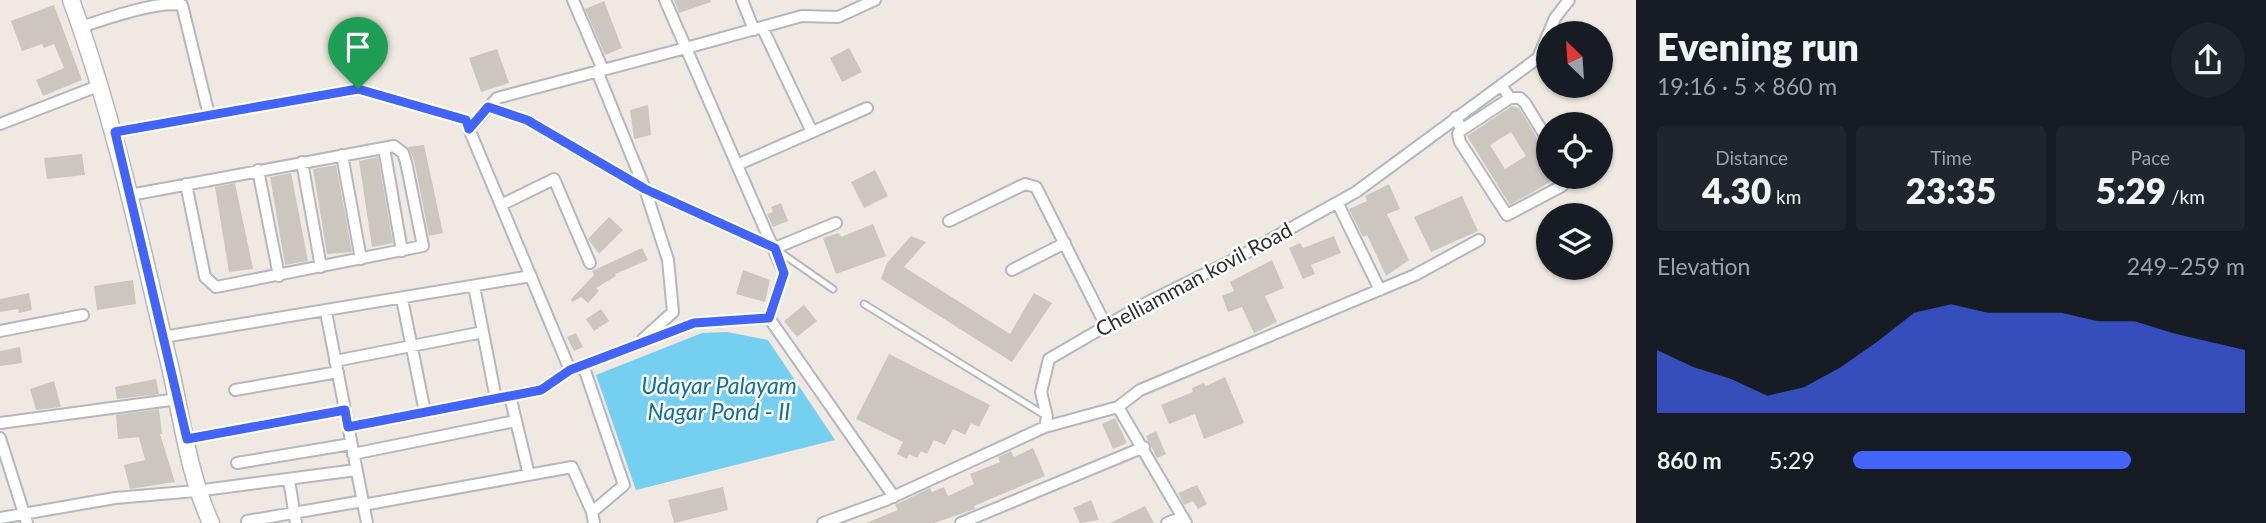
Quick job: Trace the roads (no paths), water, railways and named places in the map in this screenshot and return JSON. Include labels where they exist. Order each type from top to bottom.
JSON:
[{"type":"street","points":[[71,0],[115,132],[197,491],[211,523]]},
{"type":"street","points":[[573,0],[645,189],[668,260],[673,312],[638,344]]},
{"type":"street","points":[[665,0],[739,164],[784,273],[769,318]]},
{"type":"street","points":[[742,0],[812,132]]},
{"type":"street","points":[[469,129],[497,98],[802,16],[838,17],[875,0]]},
{"type":"street","name":"Chelliamman kovil Road","points":[[1046,422],[1041,392],[1049,359],[1106,326],[1338,204],[1538,58],[1555,18],[1569,0]]},
{"type":"street","points":[[81,27],[151,5],[175,2],[182,5],[209,115]]},
{"type":"street","points":[[1501,85],[1510,98]]},
{"type":"street","points":[[0,124],[98,86]]},
{"type":"street","points":[[115,132],[358,89],[466,120],[570,370]]},
{"type":"street","points":[[1460,131],[1510,98],[1520,98],[1536,121]]},
{"type":"street","points":[[488,107],[527,120],[645,189],[775,248],[836,223]]},
{"type":"street","points":[[739,164],[867,108]]},
{"type":"street","points":[[1456,117],[1460,142],[1507,215],[1556,189]]},
{"type":"street","points":[[130,195],[186,184],[258,170],[394,146],[404,153],[423,246],[232,285],[210,285],[205,277],[186,184]]},
{"type":"street","points":[[384,148],[402,251]]},
{"type":"street","points":[[342,155],[361,259]]},
{"type":"street","points":[[302,162],[321,267]]},
{"type":"street","points":[[258,170],[279,276]]},
{"type":"street","points":[[501,205],[554,179],[590,263]]},
{"type":"street","points":[[949,221],[1026,184],[1036,187],[1106,326]]},
{"type":"street","points":[[1338,204],[1380,290]]},
{"type":"street","points":[[823,523],[894,496],[1046,422],[1118,407],[1140,390],[1415,275],[1479,240]]},
{"type":"street","points":[[1012,270],[1065,243]]},
{"type":"street","points":[[163,337],[531,276]]},
{"type":"street","points":[[474,286],[496,399]]},
{"type":"street","points":[[401,299],[425,412]]},
{"type":"street","points":[[326,312],[367,523]]},
{"type":"street","points":[[0,331],[83,315]]},
{"type":"street","points":[[348,427],[541,390],[570,370],[694,323],[769,318]]},
{"type":"street","points":[[769,318],[894,496]]},
{"type":"street","points":[[235,390],[483,332]]},
{"type":"street","points":[[247,521],[295,518],[363,503],[572,467],[593,517],[624,485],[583,365]]},
{"type":"street","points":[[510,396],[529,475]]},
{"type":"street","points":[[0,423],[178,399]]},
{"type":"street","points":[[1118,407],[1185,520],[1167,523]]},
{"type":"street","points":[[187,439],[345,410]]},
{"type":"street","points":[[237,463],[352,449],[516,421]]},
{"type":"street","points":[[0,438],[25,518]]},
{"type":"street","points":[[961,523],[1144,447]]},
{"type":"street","points":[[0,518],[25,518],[115,498],[197,491],[356,470]]},
{"type":"street","points":[[289,480],[295,518]]},
{"type":"lane","points":[[775,248],[833,289]]},
{"type":"lane","points":[[864,304],[1046,422]]},
{"type":"water","name":"Udayar Palayam Nagar Pond - II","points":[[727,332],[768,340],[835,440],[636,490],[596,375],[702,333]]}]
